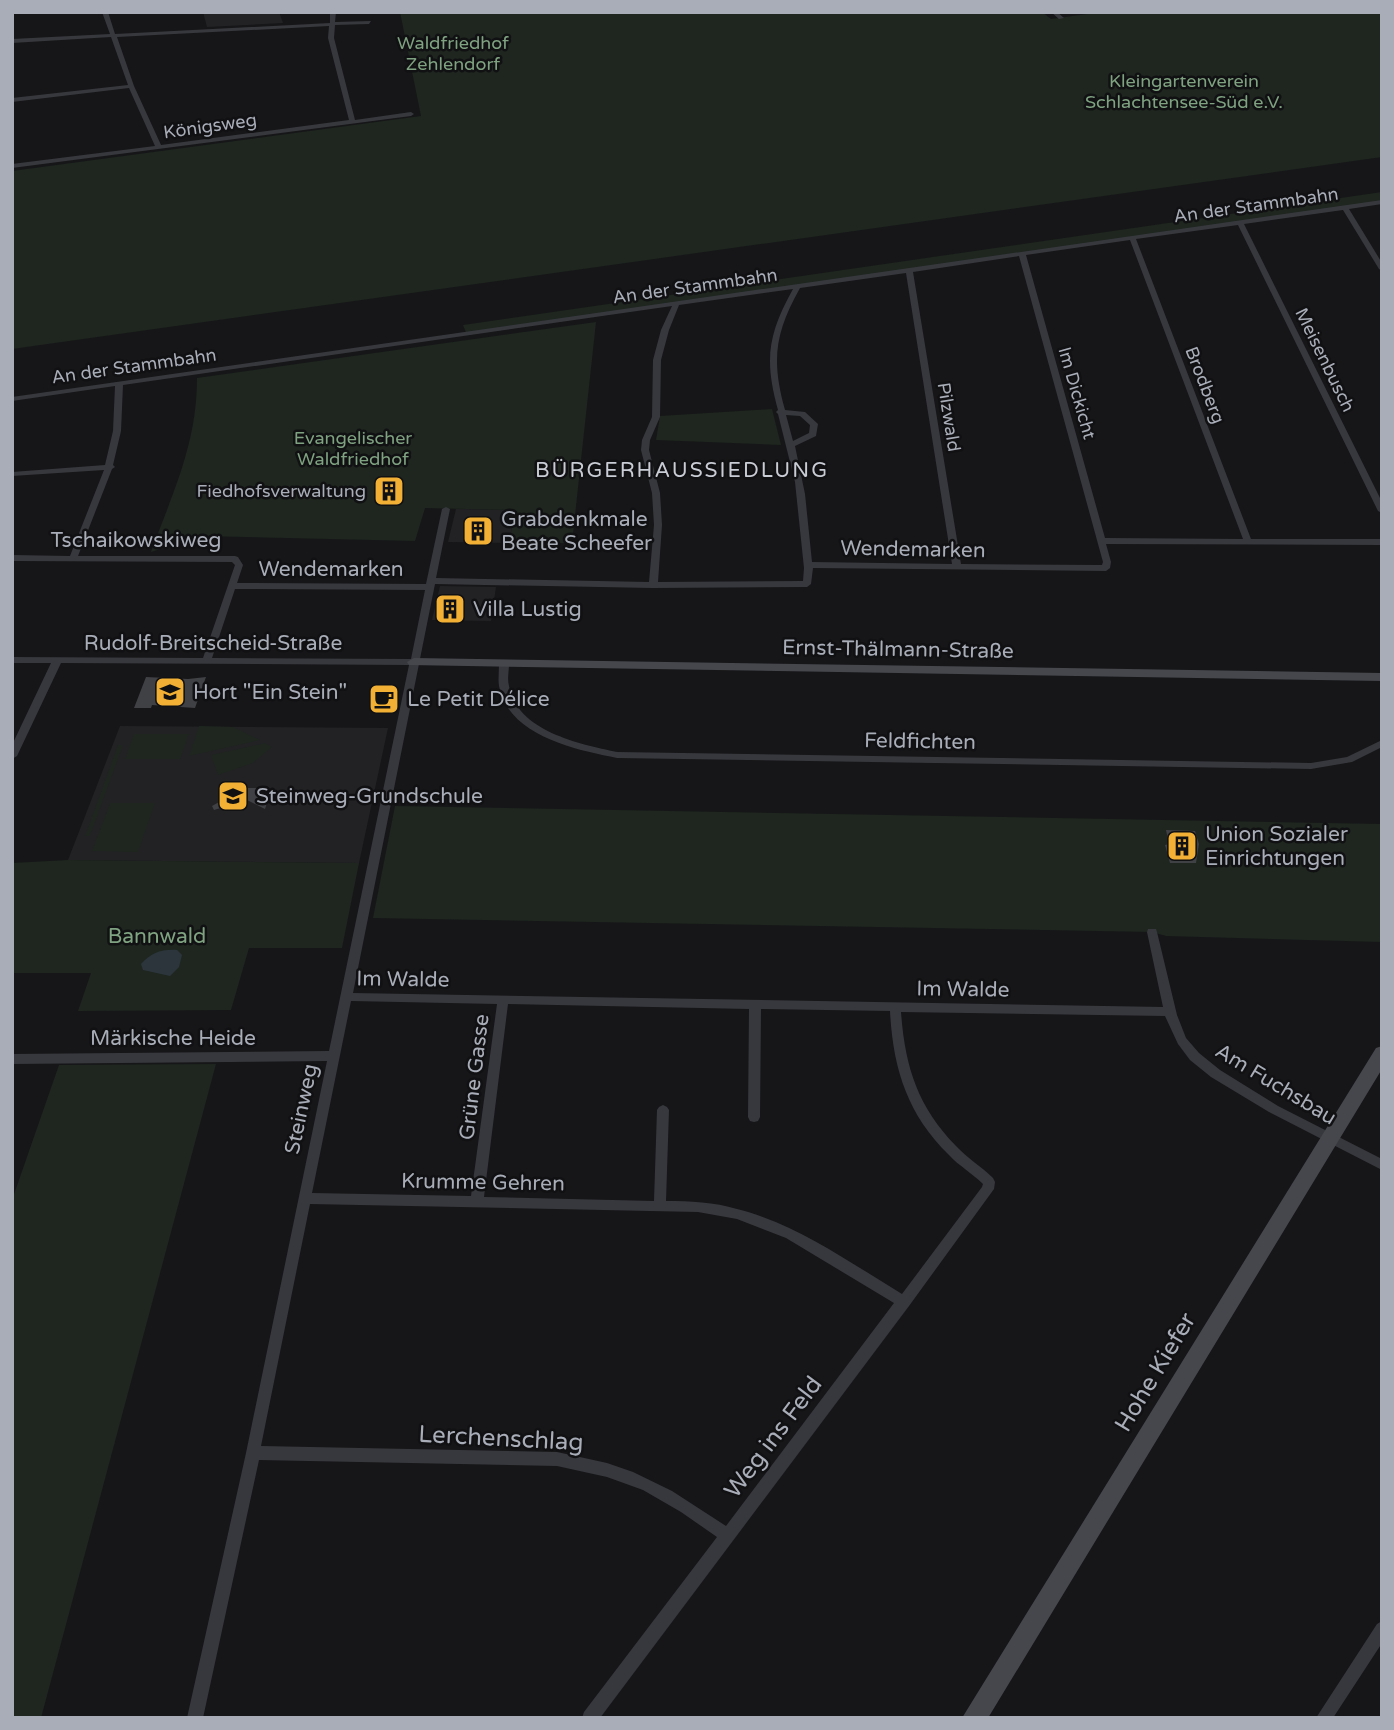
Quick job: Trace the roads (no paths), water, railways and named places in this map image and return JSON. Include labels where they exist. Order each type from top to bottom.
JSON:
[{"type":"street","points":[[105,12],[131,86],[159,147]]},
{"type":"street","points":[[333,12],[331,37],[352,121]]},
{"type":"street","points":[[1052,12],[1061,18]]},
{"type":"street","points":[[12,41],[369,23]]},
{"type":"street","points":[[12,100],[131,86]]},
{"type":"street","name":"Königsweg","points":[[12,166],[411,114]]},
{"type":"street","name":"An der Stammbahn","points":[[12,399],[1382,202]]},
{"type":"street","points":[[1345,207],[1382,269]]},
{"type":"street","name":"Meisenbusch","points":[[1240,223],[1382,511]]},
{"type":"street","name":"Brodberg","points":[[1133,239],[1248,542]]},
{"type":"street","name":"Im Dickicht","points":[[1021,254],[1101,541]]},
{"type":"street","name":"Pilzwald","points":[[909,271],[957,567]]},
{"type":"street","points":[[797,287],[787,303],[775,333],[772,357],[773,382],[791,445],[803,502],[807,565]]},
{"type":"street","points":[[653,585],[658,525],[656,493],[645,450],[646,440],[656,417],[657,360],[665,330],[676,305]]},
{"type":"street","points":[[74,556],[111,467],[119,432],[120,384]]},
{"type":"street","points":[[780,412],[802,414],[814,424],[813,434],[791,445]]},
{"type":"street","points":[[12,474],[111,467]]},
{"type":"street","name":"Steinweg","points":[[195,1718],[253,1453],[446,509]]},
{"type":"street","points":[[1101,541],[1382,542]]},
{"type":"street","name":"Wendemarken","points":[[232,586],[803,586],[809,580],[807,565],[1106,568],[1101,541]]},
{"type":"street","name":"Tschaikowskiweg","points":[[12,558],[231,557],[239,565],[207,660]]},
{"type":"street","points":[[12,756],[58,659]]},
{"type":"street","name":"Rudolf-Breitscheid-Straße","points":[[12,660],[414,662]]},
{"type":"street","name":"Ernst-Thälmann-Straße","points":[[414,662],[1382,677]]},
{"type":"street","name":"Feldfichten","points":[[504,664],[503,692],[513,709],[532,727],[560,741],[617,755],[1311,766],[1349,760],[1382,743]]},
{"type":"street","name":"Am Fuchsbau","points":[[1152,932],[1171,1012],[1181,1040],[1202,1063],[1218,1076],[1382,1166]]},
{"type":"street","name":"Im Walde","points":[[345,997],[1171,1012]]},
{"type":"street","name":"Grüne Gasse","points":[[477,1201],[503,1000]]},
{"type":"street","points":[[754,1117],[755,1004]]},
{"type":"street","name":"Weg ins Feld","points":[[590,1718],[988,1189],[989,1182],[948,1146],[915,1102],[897,1052],[895,1007]]},
{"type":"street","name":"Hohe Kiefer","points":[[974,1718],[1382,1053]]},
{"type":"street","name":"Märkische Heide","points":[[12,1059],[334,1056]]},
{"type":"street","points":[[660,1205],[663,1110]]},
{"type":"street","name":"Krumme Gehren","points":[[304,1198],[698,1207],[737,1214],[810,1244],[904,1302]]},
{"type":"street","name":"Lerchenschlag","points":[[253,1453],[557,1459],[587,1463],[621,1472],[653,1486],[728,1536]]},
{"type":"street","points":[[1324,1718],[1377,1647],[1382,1629]]},
{"type":"place","name":"Fiedhofsverwaltung","points":[[389,491]]},
{"type":"place","name":"Grabdenkmale Beate Scheefer","points":[[478,531]]},
{"type":"place","name":"Villa Lustig","points":[[450,609]]},
{"type":"place","name":"Hort \"Ein Stein\"","points":[[170,692]]},
{"type":"place","name":"Le Petit Délice","points":[[384,699]]},
{"type":"place","name":"Steinweg-Grundschule","points":[[233,796]]},
{"type":"place","name":"Union Sozialer Einrichtungen","points":[[1182,846]]},
{"type":"district","name":"BÜRGERHAUSSIEDLUNG","points":[[682,470]]},
{"type":"park label","name":"Waldfriedhof Zehlendorf","points":[[453,53]]},
{"type":"park label","name":"Kleingartenverein Schlachtensee-Süd e.V.","points":[[1184,91]]},
{"type":"park label","name":"Evangelischer Waldfriedhof","points":[[353,448]]},
{"type":"park label","name":"Bannwald","points":[[157,936]]}]
